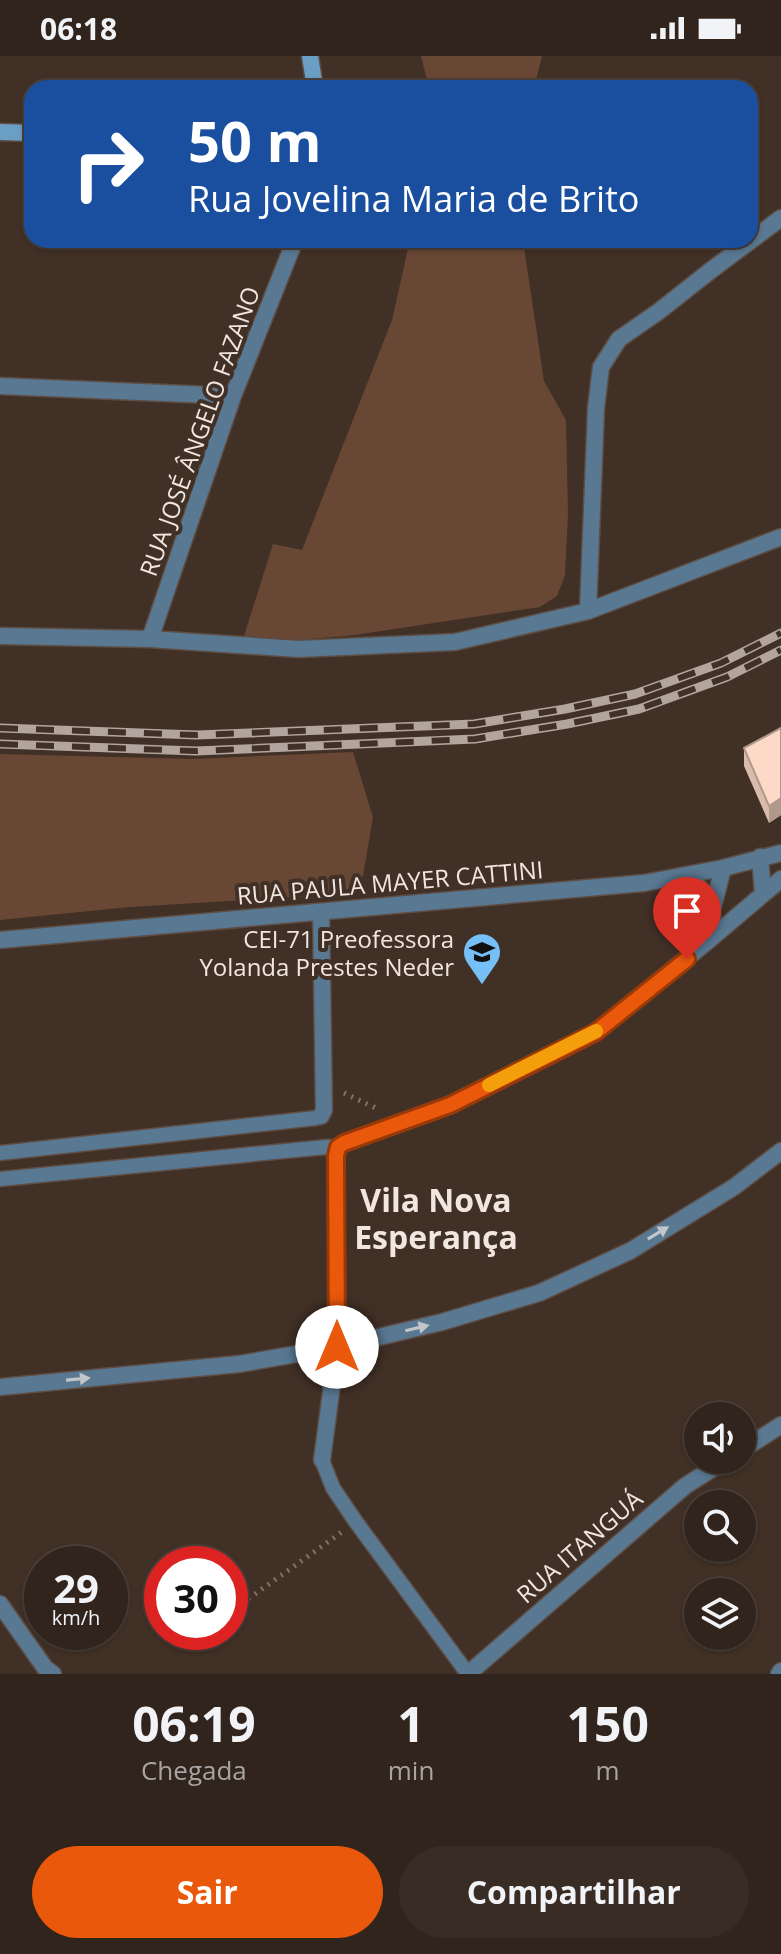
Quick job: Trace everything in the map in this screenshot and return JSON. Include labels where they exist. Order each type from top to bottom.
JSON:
[{"type":"street","points":[[310,56],[314,80]]},
{"type":"street","points":[[0,132],[24,133]]},
{"type":"street","points":[[758,235],[781,218]]},
{"type":"street","name":"RUA JOSÉ ÂNGELO FAZANO","points":[[150,639],[233,396],[292,248]]},
{"type":"street","points":[[588,611],[596,408],[601,367],[619,339],[741,248]]},
{"type":"street","points":[[0,386],[233,396]]},
{"type":"street","points":[[0,636],[150,639],[299,649],[455,642],[588,611],[781,537]]},
{"type":"street","name":"RUA PAULA MAYER CATTINI","points":[[0,940],[644,883],[781,853]]},
{"type":"street","points":[[760,857],[763,894]]},
{"type":"street","points":[[709,940],[723,868]]},
{"type":"street","points":[[687,875],[703,890],[713,907]]},
{"type":"street","points":[[322,1460],[337,1347],[338,1147],[450,1105],[596,1032],[781,879]]},
{"type":"street","points":[[321,913],[324,1083],[324,1110],[321,1116]]},
{"type":"street","points":[[0,1387],[239,1364],[337,1347],[442,1322],[539,1293],[630,1251],[734,1187],[781,1151]]},
{"type":"street","points":[[756,1441],[781,1425]]},
{"type":"street","name":"RUA ITANGUÁ","points":[[468,1674],[685,1486],[704,1474]]},
{"type":"street","points":[[0,1604],[45,1668],[53,1674]]},
{"type":"lane","points":[[0,1153],[321,1116]]},
{"type":"lane","points":[[0,1179],[338,1147]]},
{"type":"lane","points":[[322,1460],[333,1488],[356,1522],[468,1674]]},
{"type":"path","points":[[324,1083],[404,1122]]},
{"type":"path","points":[[248,1599],[356,1522]]},
{"type":"shaded area","points":[[421,56],[542,56],[536,80],[427,80]]},
{"type":"shaded area","points":[[408,248],[524,248],[544,381],[566,420],[568,515],[565,575],[557,596],[540,607],[355,635],[301,640],[244,636],[273,544],[302,550],[392,320]]},
{"type":"shaded area","points":[[353,752],[373,817],[363,876],[349,894],[130,907],[0,920],[0,754],[193,759]]},
{"type":"building","points":[[781,728],[781,798],[769,806],[744,748]]},
{"type":"railway","points":[[0,728],[197,735],[474,724],[635,694],[721,663],[781,633]]},
{"type":"railway","points":[[0,744],[196,751],[475,739],[639,709],[727,677],[781,650]]},
{"type":"slow traffic","points":[[489,1085],[596,1031]]},
{"type":"place","name":"CEI-71 Preofessora Yolanda Prestes Neder","points":[[482,986]]},
{"type":"district","name":"Vila Nova Esperança","points":[[436,1218]]},
{"type":"route","points":[[337,1347],[338,1147],[450,1105],[596,1032],[687,959]]}]
